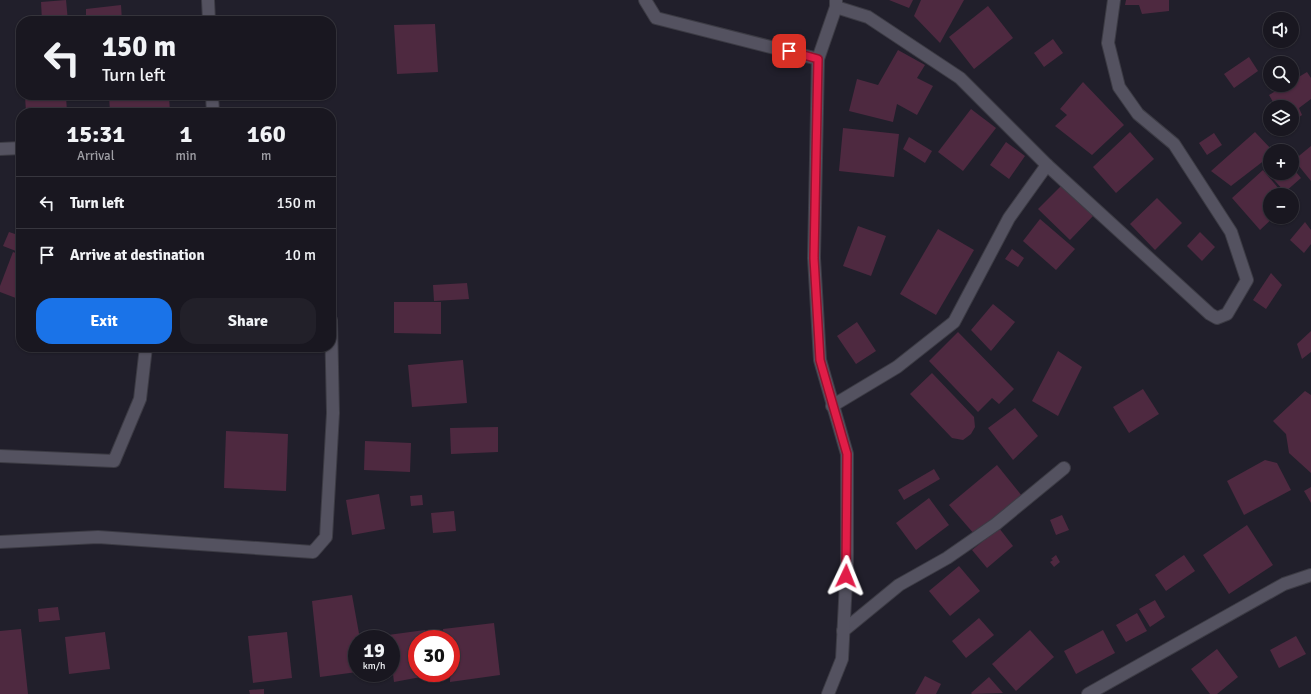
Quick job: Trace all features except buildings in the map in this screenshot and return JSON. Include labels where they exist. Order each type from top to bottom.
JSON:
[{"type":"street","points":[[208,0],[209,16]]},
{"type":"street","points":[[645,0],[656,18],[818,59]]},
{"type":"street","points":[[828,694],[842,659],[847,562],[847,454],[820,360],[814,258],[818,59],[836,4],[868,17],[960,78],[1047,165],[1210,314],[1217,318],[1227,314],[1247,280],[1231,232],[1174,144],[1138,114],[1119,87],[1108,43],[1114,0]]},
{"type":"street","points":[[0,149],[16,148]]},
{"type":"street","points":[[832,406],[897,367],[954,322],[1008,218],[1047,165]]},
{"type":"street","points":[[0,456],[114,461],[140,399],[145,352]]},
{"type":"street","points":[[0,542],[98,537],[313,552],[326,537],[333,413],[332,352]]},
{"type":"street","points":[[843,632],[899,585],[947,558],[996,524],[1064,468]]},
{"type":"street","points":[[1088,694],[1284,584],[1311,575]]},
{"type":"route","points":[[789,51],[818,59],[814,258],[820,360],[847,454],[846,576]]}]
